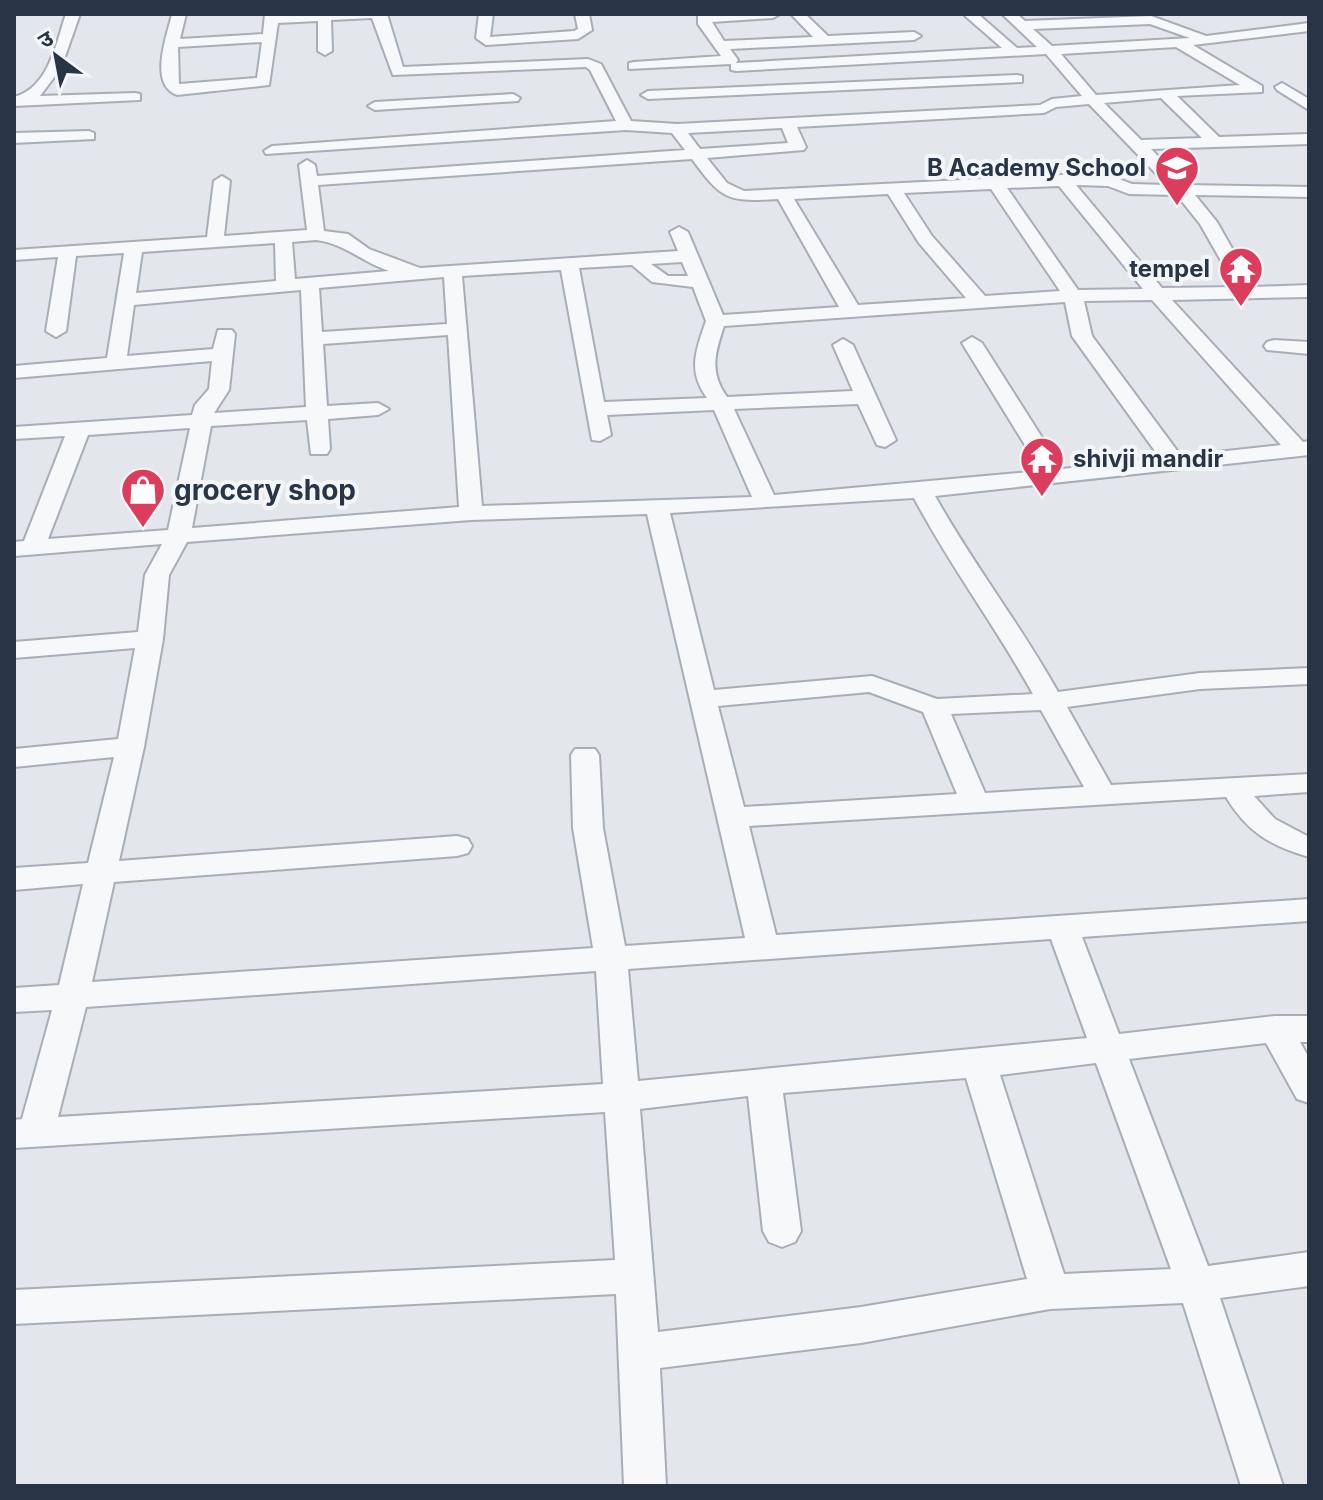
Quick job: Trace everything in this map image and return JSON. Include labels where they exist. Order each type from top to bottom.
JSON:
[{"type":"street","points":[[18,102],[36,96],[45,85],[73,14]]},
{"type":"street","points":[[179,14],[168,52],[172,90],[264,82],[272,16],[378,14],[398,72],[588,63],[596,67],[626,125]]},
{"type":"street","points":[[486,14],[483,38],[503,42],[578,35],[585,30],[582,14]]},
{"type":"street","points":[[309,181],[798,147],[705,24],[707,16],[773,14]]},
{"type":"street","points":[[798,14],[823,39]]},
{"type":"street","points":[[970,14],[1015,53]]},
{"type":"street","points":[[1009,14],[1052,50],[1093,100],[1183,191],[1208,222],[1247,290]]},
{"type":"street","points":[[324,16],[325,51]]},
{"type":"street","points":[[1022,25],[1151,20],[1208,38]]},
{"type":"street","points":[[634,66],[1015,53],[1179,43],[1309,27]]},
{"type":"street","points":[[719,45],[914,36]]},
{"type":"street","points":[[173,43],[268,38]]},
{"type":"street","points":[[648,95],[765,107],[1044,109],[1052,103],[1257,89],[1179,43]]},
{"type":"street","points":[[868,60],[883,83]]},
{"type":"street","points":[[499,67],[520,116],[532,132]]},
{"type":"street","points":[[307,141],[626,125],[677,129],[883,83],[1017,79]]},
{"type":"street","points":[[14,86],[45,85]]},
{"type":"street","points":[[1282,87],[1309,106]]},
{"type":"street","points":[[1165,93],[1215,142]]},
{"type":"street","points":[[18,102],[135,97]]},
{"type":"street","points":[[375,106],[513,98]]},
{"type":"street","points":[[272,151],[307,141],[520,116]]},
{"type":"street","points":[[677,129],[729,193],[742,196],[1063,180],[1111,181],[1129,189],[1309,192]]},
{"type":"street","points":[[14,138],[89,136]]},
{"type":"street","points":[[1136,145],[1309,139]]},
{"type":"street","points":[[307,141],[316,235]]},
{"type":"street","points":[[1063,180],[1157,294],[1303,449]]},
{"type":"street","points":[[215,242],[222,181]]},
{"type":"street","points":[[996,184],[1073,296],[1082,336],[1174,462]]},
{"type":"street","points":[[892,188],[925,239],[980,302]]},
{"type":"street","points":[[784,195],[852,312]]},
{"type":"street","points":[[679,232],[716,321],[703,359],[707,384],[721,403],[766,503]]},
{"type":"street","points":[[14,255],[316,235],[342,238],[363,253],[391,266],[446,272]]},
{"type":"street","points":[[283,237],[286,287]]},
{"type":"street","points":[[116,362],[134,247]]},
{"type":"street","points":[[56,331],[68,251]]},
{"type":"street","points":[[125,300],[446,272],[690,256]]},
{"type":"street","points":[[637,260],[652,278],[664,282],[701,281]]},
{"type":"street","points":[[569,265],[600,435]]},
{"type":"street","points":[[446,272],[457,329],[471,513]]},
{"type":"street","points":[[310,285],[319,449]]},
{"type":"street","points":[[716,321],[1073,296],[1309,291]]},
{"type":"street","points":[[313,339],[457,329]]},
{"type":"street","points":[[972,343],[1055,476]]},
{"type":"street","points":[[14,372],[116,362],[224,344],[219,390],[205,405],[178,538],[157,575],[150,639],[130,747],[73,995],[25,1134],[622,1097],[764,1081],[979,1064],[1292,1029],[1309,1089]]},
{"type":"street","points":[[843,345],[885,440]]},
{"type":"street","points":[[1274,346],[1309,348]]},
{"type":"street","points":[[595,409],[866,397]]},
{"type":"street","points":[[14,433],[378,409]]},
{"type":"street","points":[[79,429],[24,548],[471,513],[766,503],[921,491],[1303,449]]},
{"type":"street","points":[[921,491],[960,562],[1016,640],[1103,796]]},
{"type":"street","points":[[657,508],[763,946]]},
{"type":"street","points":[[14,650],[150,639]]},
{"type":"street","points":[[704,699],[872,684],[934,707],[1050,701],[1200,681],[1309,676]]},
{"type":"street","points":[[934,707],[975,803]]},
{"type":"street","points":[[14,758],[130,747]]},
{"type":"street","points":[[585,755],[588,828],[611,958],[635,1276],[645,1486]]},
{"type":"street","points":[[732,817],[1309,783]]},
{"type":"street","points":[[1235,787],[1249,815],[1287,842],[1309,847]]},
{"type":"street","points":[[14,879],[102,870],[457,846]]},
{"type":"street","points":[[14,1000],[1309,910]]},
{"type":"street","points":[[1062,926],[1193,1285],[1217,1342],[1262,1486]]},
{"type":"street","points":[[979,1064],[1050,1292]]},
{"type":"street","points":[[764,1081],[782,1231]]},
{"type":"street","points":[[639,1352],[861,1325],[1050,1292],[1193,1285],[1309,1269]]},
{"type":"street","points":[[14,1307],[635,1276]]},
{"type":"place","name":"B Academy School","points":[[1177,207]]},
{"type":"place","name":"tempel","points":[[1241,308]]},
{"type":"place","name":"shivji mandir","points":[[1042,498]]},
{"type":"place","name":"grocery shop","points":[[143,529]]}]
